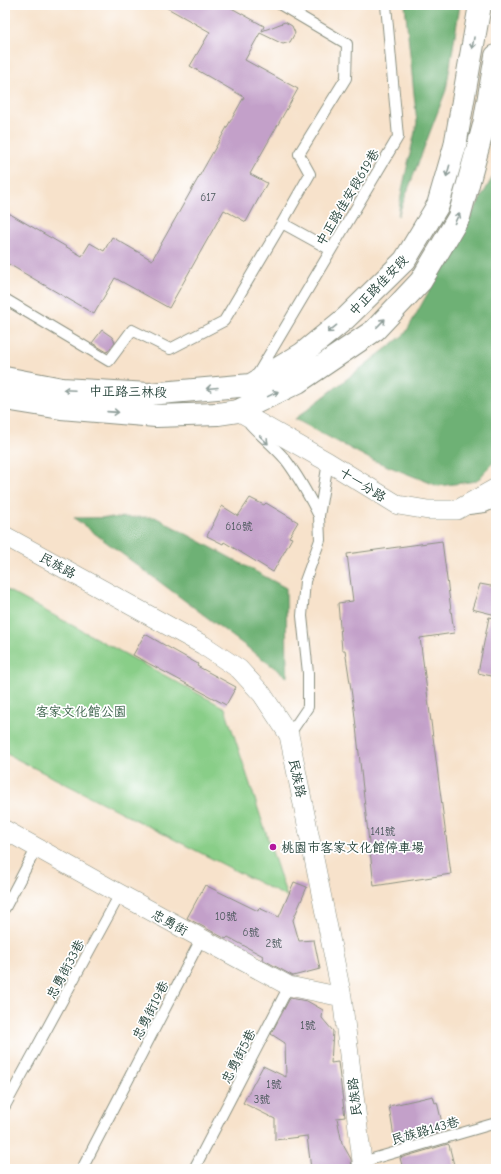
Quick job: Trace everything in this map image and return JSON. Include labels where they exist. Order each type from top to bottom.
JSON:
[{"type":"main road","name":"中正路佳安段","points":[[251,385],[302,354],[346,318],[405,260],[438,204],[455,146],[480,5]]},
{"type":"main road","name":"中正路佳安段","points":[[238,411],[298,382],[375,330],[421,281],[459,217],[484,125],[496,56]]},
{"type":"main road","name":"中正路三林段","points":[[5,378],[62,389],[149,394],[251,385]]},
{"type":"main road","name":"中正路三林段","points":[[5,399],[61,408],[156,416],[218,414],[238,411]]},
{"type":"street","name":"十一分路","points":[[238,411],[328,462],[398,505],[428,510],[457,510],[496,488]]},
{"type":"street","name":"民族路","points":[[5,536],[203,645],[239,668],[262,694],[289,735],[342,997],[362,1166]]},
{"type":"street","name":"忠勇街","points":[[5,830],[289,986],[342,997]]},
{"type":"lane","points":[[5,299],[109,361],[132,330],[170,349],[224,321],[310,174],[299,154],[346,78],[347,44],[281,5]]},
{"type":"lane","name":"中正路佳安段619巷","points":[[238,411],[251,385],[398,137],[386,5]]},
{"type":"lane","points":[[282,222],[331,250]]},
{"type":"lane","points":[[238,411],[261,437],[285,459],[306,488],[319,516]]},
{"type":"lane","points":[[289,735],[308,707],[308,673],[302,616],[305,582],[320,540],[319,516],[328,462]]},
{"type":"lane","points":[[457,510],[485,506],[496,502]]},
{"type":"lane","points":[[5,908],[37,847]]},
{"type":"lane","name":"忠勇街33巷","points":[[5,1106],[120,894]]},
{"type":"lane","name":"忠勇街19巷","points":[[82,1169],[201,939]]},
{"type":"lane","name":"忠勇街5巷","points":[[194,1169],[289,986]]},
{"type":"lane","name":"民族路143巷","points":[[362,1166],[496,1123]]},
{"type":"green space","points":[[405,5],[460,5],[446,90],[398,216],[402,190],[417,123]]},
{"type":"green space","points":[[496,167],[496,459],[477,481],[438,486],[370,459],[295,419],[405,334],[495,173]]},
{"type":"green space","points":[[155,517],[286,588],[287,677],[74,518]]},
{"type":"green space","name":"客家文化館公園","points":[[5,589],[225,708],[287,897],[5,753]]},
{"type":"building","points":[[162,5],[226,5],[264,26],[262,31],[285,22],[292,26],[295,33],[290,42],[283,44],[260,33],[245,60],[298,89],[250,174],[267,183],[246,222],[224,210],[169,308],[115,278],[94,314],[5,262],[5,211],[82,256],[90,243],[104,251],[112,237],[152,260],[244,97],[190,66],[210,32]]},
{"type":"building","points":[[102,330],[112,337],[115,342],[107,352],[92,343]]},
{"type":"building","points":[[250,498],[264,505],[266,503],[298,522],[289,537],[292,538],[273,572],[224,542],[223,544],[207,536],[222,506],[238,516]]},
{"type":"building","points":[[442,541],[454,633],[420,638],[451,874],[374,886],[354,709],[345,650],[342,650],[338,603],[353,601],[347,554]]},
{"type":"building","points":[[480,584],[496,587],[496,615],[472,609]]},
{"type":"building","points":[[489,617],[496,618],[496,677],[478,673]]},
{"type":"building","points":[[145,634],[198,664],[197,666],[236,687],[226,705],[133,655]]},
{"type":"building","points":[[294,882],[307,887],[293,920],[299,941],[314,940],[320,969],[293,976],[262,959],[263,956],[228,937],[226,939],[187,918],[205,885],[258,911],[259,908],[279,917]]},
{"type":"building","points":[[290,998],[307,1001],[323,1010],[322,1018],[333,1031],[331,1063],[338,1062],[345,1117],[337,1118],[342,1143],[351,1159],[352,1169],[311,1169],[307,1136],[275,1140],[275,1119],[243,1103],[263,1066],[286,1077],[285,1043],[271,1034]]},
{"type":"building","points":[[433,1096],[435,1103],[437,1102],[444,1131],[397,1145],[394,1137],[389,1106]]},
{"type":"building","points":[[448,1144],[455,1169],[403,1169],[400,1158]]},
{"type":"place","name":"桃園市客家文化館停車場","points":[[273,847]]}]
